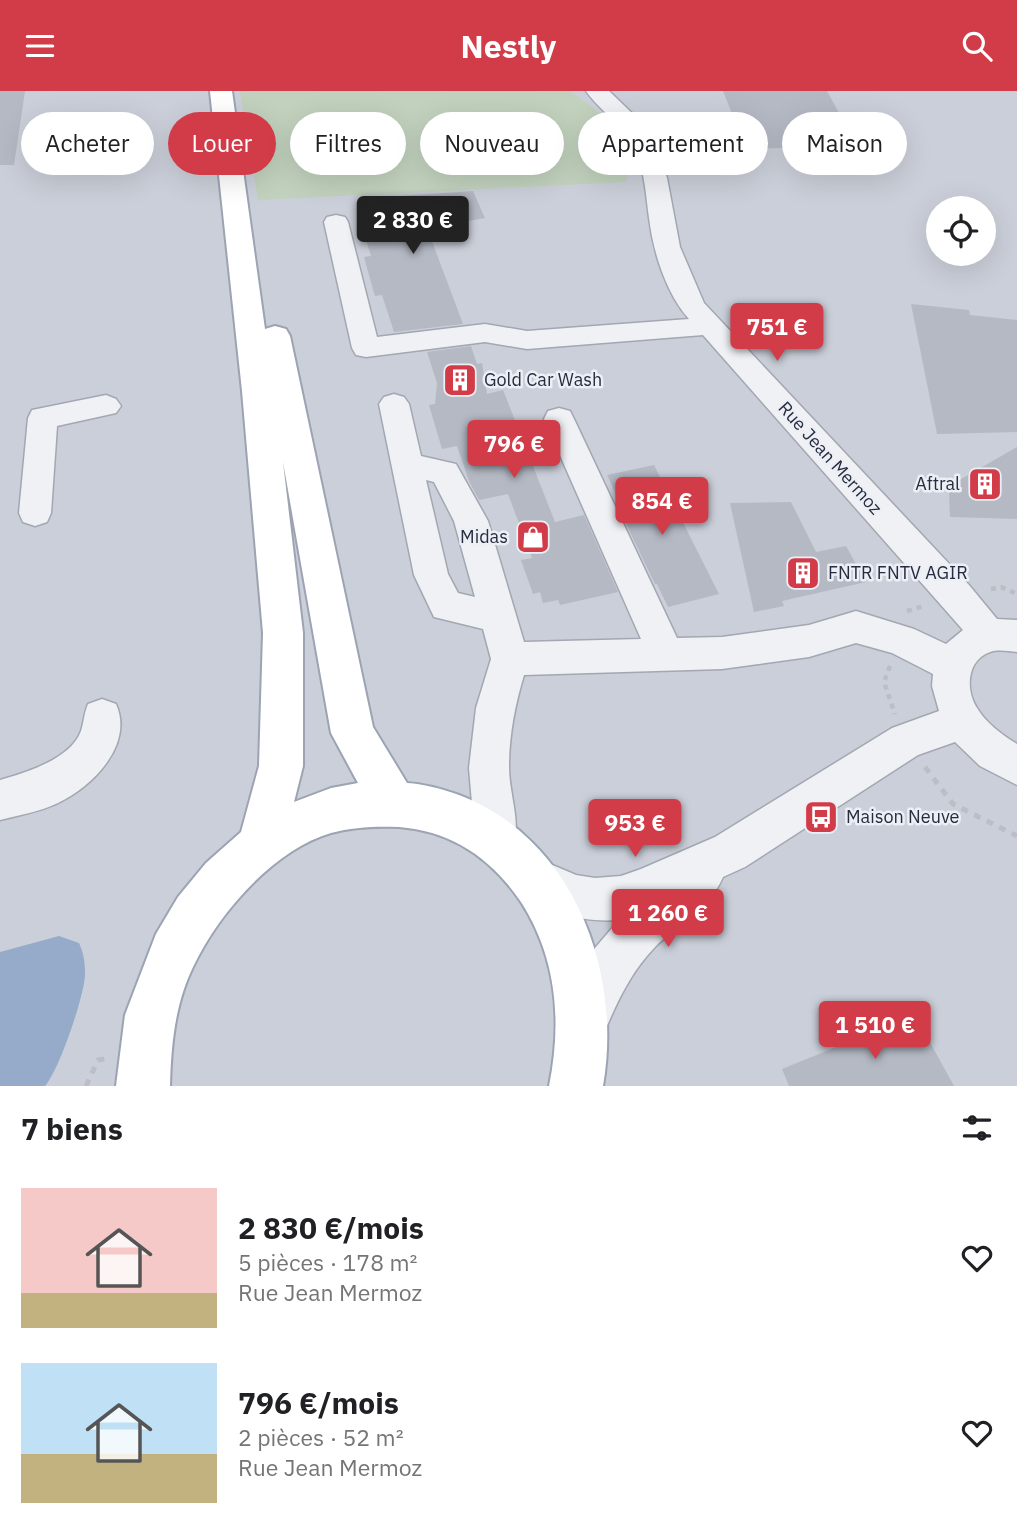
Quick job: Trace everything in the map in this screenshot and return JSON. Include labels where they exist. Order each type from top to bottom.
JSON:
[{"type":"main road","points":[[221,91],[224,112]]},
{"type":"main road","points":[[231,175],[258,391],[283,633],[281,766],[261,844]]},
{"type":"main road","points":[[237,175],[255,232],[353,733],[393,802]]},
{"type":"main road","points":[[143,1086],[144,1058],[156,993],[182,933],[218,883],[261,844],[311,816],[338,808],[393,802],[447,812],[496,838],[538,881],[568,937],[581,998],[581,1066],[576,1086]]},
{"type":"street","name":"Rue Jean Mermoz","points":[[596,91],[633,126],[651,162],[662,228],[674,269],[693,307],[957,596],[1003,636]]},
{"type":"street","points":[[336,222],[366,348],[485,333],[527,340],[710,326]]},
{"type":"street","points":[[394,404],[431,575],[447,606],[498,617]]},
{"type":"street","points":[[35,513],[43,418],[106,406]]},
{"type":"street","points":[[559,419],[667,655]]},
{"type":"street","points":[[407,465],[445,472],[471,521],[510,659],[495,708],[489,768],[496,838]]},
{"type":"street","points":[[510,659],[722,653],[809,642],[856,627],[901,640],[952,665]]},
{"type":"street","points":[[1003,636],[973,641],[960,651],[952,665],[950,682],[954,702],[964,722],[980,741],[1017,766]]},
{"type":"street","points":[[6,799],[47,788],[82,761],[99,741],[102,717]]},
{"type":"street","points":[[538,881],[575,897],[595,900],[621,898],[645,890],[730,852],[906,741],[964,722]]},
{"type":"street","points":[[581,1029],[611,964],[639,932],[730,852]]},
{"type":"shaded area","points":[[0,91],[1017,91],[1017,1086],[0,1086]]},
{"type":"green space","points":[[240,91],[570,91],[599,112],[578,112],[578,175],[627,175],[626,182],[258,200],[254,175],[276,175],[276,112],[243,112]]},
{"type":"water","points":[[59,936],[79,943],[85,971],[84,985],[64,1050],[45,1086],[0,1086],[0,952]]},
{"type":"building","points":[[0,91],[25,91],[14,165],[0,165]]},
{"type":"building","points":[[723,91],[827,91],[838,112],[782,112],[782,148],[768,148],[768,112],[731,112]]},
{"type":"building","points":[[473,191],[485,218],[427,228],[463,324],[394,332],[382,295],[375,296],[364,257],[371,256],[360,221],[366,220],[359,199]]},
{"type":"building","points":[[911,304],[969,310],[970,315],[1017,320],[1017,432],[937,434]]},
{"type":"building","points":[[471,346],[477,364],[482,363],[487,394],[503,390],[555,522],[584,515],[618,592],[560,605],[558,600],[543,603],[540,592],[533,594],[521,560],[532,558],[508,494],[479,500],[457,446],[442,449],[429,405],[435,404],[437,383],[427,352]]},
{"type":"building","name":"Aftral","points":[[1017,447],[1017,519],[950,517],[949,493],[956,482]]},
{"type":"building","points":[[654,465],[719,594],[668,607],[655,584],[618,507],[622,506],[607,475]]},
{"type":"building","points":[[791,502],[816,552],[846,546],[866,582],[782,601],[784,606],[754,612],[730,503]]},
{"type":"building","points":[[915,1015],[954,1086],[789,1086],[782,1069]]},
{"type":"place","name":"Gold Car Wash","points":[[460,380]]},
{"type":"place","name":"Aftral","points":[[985,484]]},
{"type":"place","name":"Midas","points":[[533,537]]},
{"type":"place","name":"FNTR FNTV AGIR","points":[[803,573]]},
{"type":"place","name":"Maison Neuve","points":[[821,817]]}]
